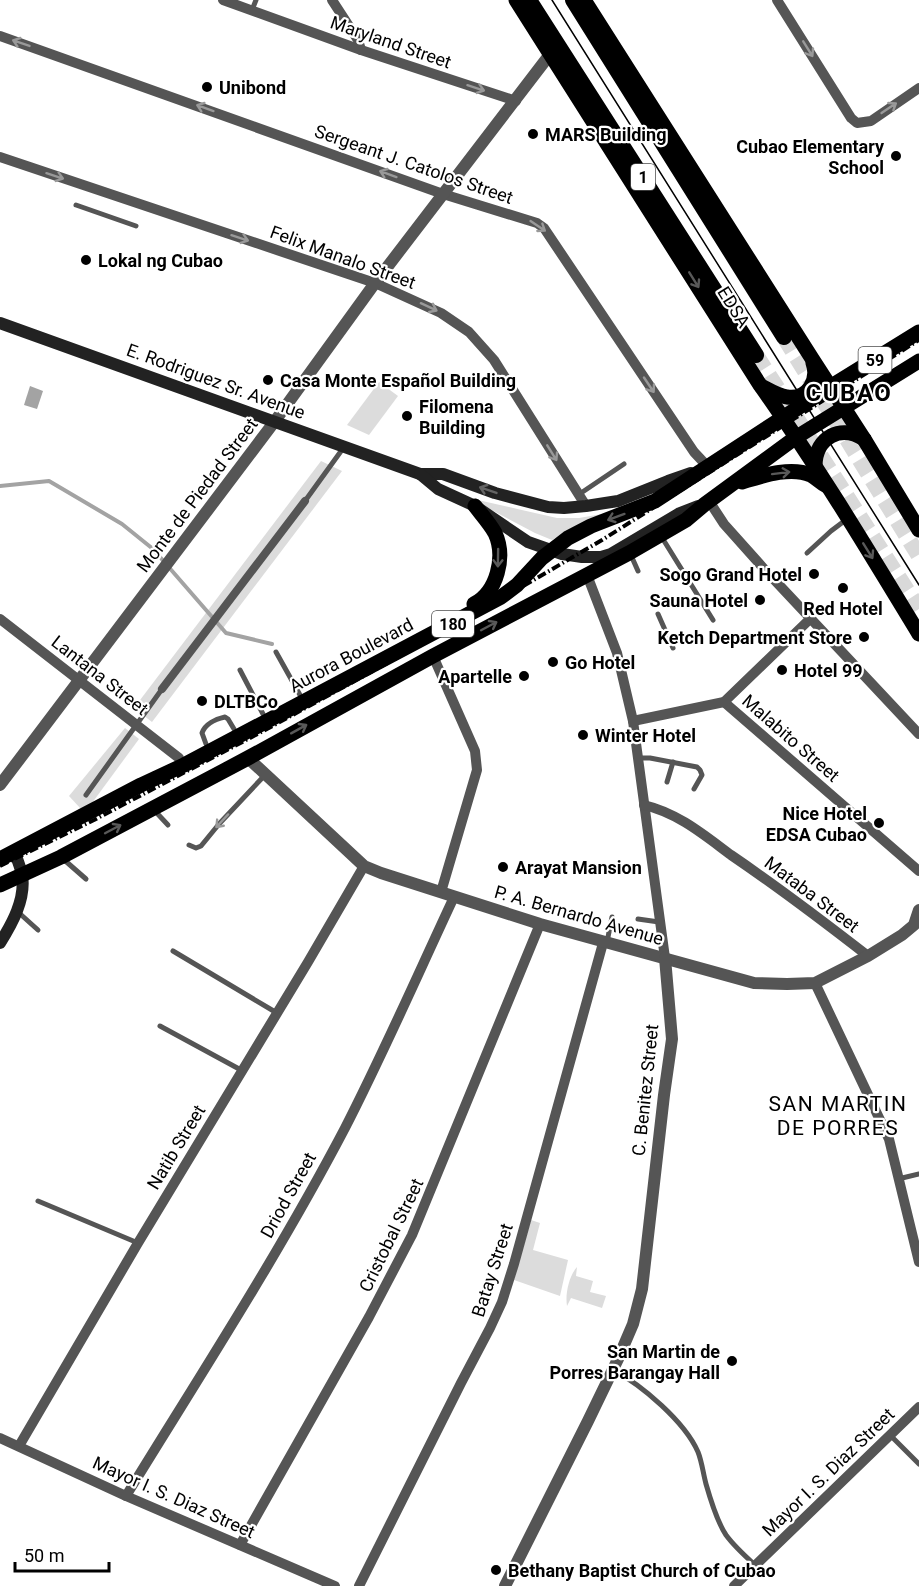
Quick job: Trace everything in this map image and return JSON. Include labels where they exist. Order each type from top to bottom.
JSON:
[{"type":"highway","name":"EDSA","points":[[529,0],[756,355]]},
{"type":"highway","name":"EDSA","points":[[573,0],[784,337]]},
{"type":"main road","name":"EDSA","points":[[516,0],[760,385],[815,465],[919,634]]},
{"type":"main road","name":"EDSA","points":[[584,0],[844,407],[919,530]]},
{"type":"main road","name":"E. Rodriguez Sr. Avenue","points":[[0,323],[420,474],[443,474],[495,493],[548,507],[586,507],[618,501],[706,468]]},
{"type":"main road","name":"Aurora Boulevard","points":[[0,859],[141,785],[226,744],[501,597],[517,585],[554,548],[578,532],[640,508],[669,492],[919,332]]},
{"type":"main road","points":[[760,385],[790,398],[805,393],[812,386],[815,378],[811,357]]},
{"type":"main road","name":"59","points":[[795,438],[919,362]]},
{"type":"main road","points":[[815,465],[818,450],[828,438],[835,434],[850,433],[864,439]]},
{"type":"main road","name":"180","points":[[0,885],[61,857],[629,553],[653,536],[686,520],[795,438]]},
{"type":"main road","points":[[730,486],[761,476],[799,472],[811,476],[829,488]]},
{"type":"main road","name":"E. Rodriguez Sr. Avenue","points":[[420,474],[438,489],[476,506],[528,542],[562,554],[601,557],[653,536]]},
{"type":"main road","points":[[141,785],[179,758],[482,600],[495,578],[500,557],[495,532],[476,506]]},
{"type":"main road","points":[[0,943],[17,911],[23,891],[22,874],[15,852]]},
{"type":"street","name":"Maryland Street","points":[[223,0],[254,5],[361,50],[516,100]]},
{"type":"street","points":[[332,0],[358,40],[361,50]]},
{"type":"street","points":[[777,0],[851,118],[857,123],[871,121],[919,88]]},
{"type":"street","name":"Sergeant J. Catolos Street","points":[[0,36],[443,194],[530,220],[544,228],[706,468]]},
{"type":"street","name":"Monte de Piedad Street","points":[[0,785],[275,421],[375,283],[551,53]]},
{"type":"street","name":"Felix Manalo Street","points":[[0,157],[375,283],[441,313],[469,332],[494,360],[586,507]]},
{"type":"street","points":[[162,689],[305,501]]},
{"type":"street","points":[[707,503],[919,734]]},
{"type":"street","name":"C. Benitez Street","points":[[505,1586],[613,1370],[633,1324],[642,1290],[672,1039],[665,958],[633,721],[617,653],[587,575]]},
{"type":"street","points":[[633,721],[724,702],[811,618]]},
{"type":"street","name":"Lantana Street","points":[[0,619],[179,758]]},
{"type":"street","points":[[433,656],[475,751],[477,761],[477,770],[441,892]]},
{"type":"street","name":"Malabito Street","points":[[724,702],[919,871]]},
{"type":"street","name":"P. A. Bernardo Avenue","points":[[248,758],[364,866],[540,924],[754,983],[815,983],[916,928],[919,910]]},
{"type":"street","name":"Mataba Street","points":[[644,806],[678,817],[784,891],[868,956]]},
{"type":"street","name":"Natib Street","points":[[19,1446],[364,866]]},
{"type":"street","name":"Driod Street","points":[[126,1496],[247,1302],[308,1196],[345,1126],[454,897]]},
{"type":"street","name":"Cristobal Street","points":[[240,1545],[369,1317],[412,1235],[540,924]]},
{"type":"street","name":"Batay Street","points":[[359,1586],[502,1302],[605,943]]},
{"type":"street","points":[[815,983],[889,1139],[919,1262]]},
{"type":"street","name":"Mayor I. S. Diaz Street","points":[[734,1586],[919,1407]]},
{"type":"street","name":"Mayor I. S. Diaz Street","points":[[0,1438],[126,1496],[334,1586]]},
{"type":"lane","points":[[76,205],[136,226]]},
{"type":"lane","points":[[305,501],[344,447]]},
{"type":"lane","points":[[578,495],[624,464]]},
{"type":"lane","points":[[807,553],[848,518]]},
{"type":"lane","points":[[653,536],[713,620]]},
{"type":"lane","points":[[629,553],[638,571]]},
{"type":"lane","points":[[658,614],[673,648]]},
{"type":"lane","points":[[276,652],[300,695]]},
{"type":"lane","points":[[240,670],[263,714]]},
{"type":"lane","points":[[86,795],[162,689]]},
{"type":"lane","points":[[638,758],[650,758],[697,767],[702,775],[694,789]]},
{"type":"lane","points":[[667,783],[673,762]]},
{"type":"lane","points":[[189,845],[196,848],[201,846],[265,775]]},
{"type":"lane","points":[[152,808],[168,825]]},
{"type":"lane","points":[[61,857],[86,879]]},
{"type":"lane","points":[[17,911],[38,930]]},
{"type":"lane","points":[[605,943],[612,917]]},
{"type":"lane","points":[[638,919],[659,922]]},
{"type":"lane","points":[[173,951],[278,1012]]},
{"type":"lane","points":[[160,1026],[241,1070]]},
{"type":"lane","points":[[898,1179],[919,1174]]},
{"type":"lane","points":[[38,1201],[138,1243]]},
{"type":"lane","points":[[613,1370],[625,1376],[666,1409],[690,1437],[700,1459],[719,1523],[737,1548],[755,1565]]},
{"type":"lane","points":[[890,1435],[919,1464]]},
{"type":"shaded area","points":[[379,382],[398,396],[369,435],[347,425]]},
{"type":"shaded area","points":[[30,386],[43,391],[37,409],[24,405]]},
{"type":"shaded area","points":[[321,461],[342,471],[152,722],[134,708]]},
{"type":"shaded area","points":[[469,498],[557,518],[579,518],[602,514],[552,540]]},
{"type":"shaded area","points":[[125,728],[139,739],[92,803],[81,809],[69,796]]},
{"type":"shaded area","points":[[531,1220],[540,1223],[533,1250],[568,1260],[560,1296],[514,1280]]},
{"type":"shaded area","points":[[577,1267],[576,1276],[593,1281],[590,1292],[606,1296],[602,1308],[571,1298],[567,1306],[568,1285]]},
{"type":"waterway","points":[[0,486],[49,481],[122,524],[153,549],[226,633],[272,644]]},
{"type":"tunnel","points":[[784,337],[919,556]]},
{"type":"tunnel","points":[[756,355],[919,609]]},
{"type":"tram line","points":[[552,0],[919,585]]},
{"type":"railway","points":[[0,866],[94,820],[267,729],[455,626],[602,540],[919,340]]},
{"type":"place","name":"Unibond","points":[[207,87]]},
{"type":"place","name":"MARS Building","points":[[533,134]]},
{"type":"place","name":"Cubao Elementary School","points":[[896,156]]},
{"type":"place","name":"Lokal ng Cubao","points":[[86,260]]},
{"type":"place","name":"Casa Monte Español Building","points":[[268,380]]},
{"type":"place","name":"Filomena Building","points":[[407,416]]},
{"type":"place","name":"Sogo Grand Hotel","points":[[814,574]]},
{"type":"place","name":"Red Hotel","points":[[843,588]]},
{"type":"place","name":"Sauna Hotel","points":[[760,600]]},
{"type":"place","name":"Ketch Department Store","points":[[864,637]]},
{"type":"place","name":"Go Hotel","points":[[553,662]]},
{"type":"place","name":"Hotel 99","points":[[782,670]]},
{"type":"place","name":"Apartelle","points":[[524,676]]},
{"type":"place","name":"DLTBCo","points":[[202,701]]},
{"type":"place","name":"Winter Hotel","points":[[583,735]]},
{"type":"place","name":"Nice Hotel EDSA Cubao","points":[[879,823]]},
{"type":"place","name":"Arayat Mansion","points":[[503,867]]},
{"type":"place","name":"San Martin de Porres Barangay Hall","points":[[732,1361]]},
{"type":"place","name":"Bethany Baptist Church of Cubao","points":[[496,1570]]},
{"type":"district","name":"CUBAO","points":[[849,393]]},
{"type":"district","name":"SAN MARTIN DE PORRES","points":[[838,1116]]}]
